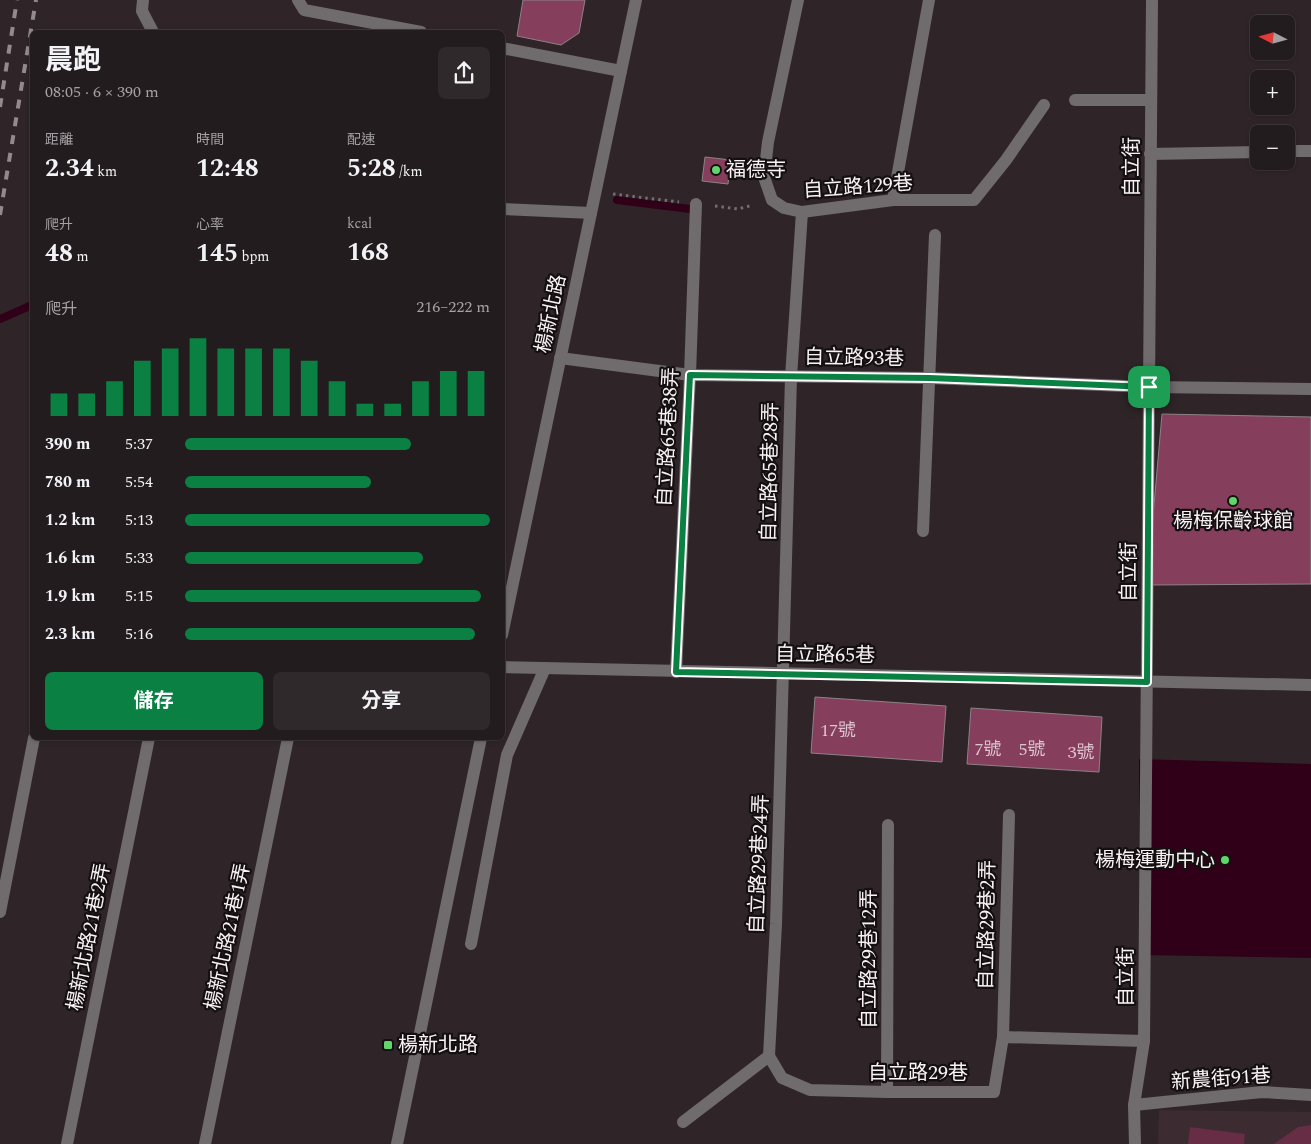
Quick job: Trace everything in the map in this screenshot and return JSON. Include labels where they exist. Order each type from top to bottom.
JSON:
[{"type":"street","points":[[143,0],[142,11],[152,30]]},
{"type":"street","points":[[298,0],[304,10],[410,30]]},
{"type":"street","name":"楊新北路","points":[[505,621],[636,0]]},
{"type":"street","name":"自立路129巷","points":[[798,0],[768,142],[764,177],[772,200],[784,208],[802,212],[894,200],[974,200],[1006,160],[1044,105]]},
{"type":"street","points":[[894,200],[929,0]]},
{"type":"street","name":"自立街","points":[[1136,1144],[1134,1105],[1144,1041],[1152,0]]},
{"type":"street","points":[[505,49],[621,71]]},
{"type":"street","points":[[1075,100],[1151,100]]},
{"type":"street","points":[[1295,151],[1311,151]]},
{"type":"street","points":[[1150,154],[1250,152]]},
{"type":"street","name":"自立路65巷38弄","points":[[676,672],[696,204]]},
{"type":"street","points":[[505,210],[591,213]]},
{"type":"street","name":"自立路65巷28弄","points":[[784,673],[791,377],[802,212]]},
{"type":"street","points":[[923,532],[935,235]]},
{"type":"street","name":"自立路93巷","points":[[560,358],[690,375],[930,378],[1149,387],[1311,389]]},
{"type":"street","name":"自立路65巷","points":[[505,667],[1311,685]]},
{"type":"street","points":[[471,944],[508,755],[544,668]]},
{"type":"street","name":"自立路29巷24弄","points":[[769,1056],[776,924],[784,673]]},
{"type":"street","points":[[0,912],[34,740]]},
{"type":"street","name":"楊新北路21巷2弄","points":[[67,1144],[149,740]]},
{"type":"street","name":"楊新北路21巷1弄","points":[[205,1144],[288,740]]},
{"type":"street","points":[[397,1144],[481,740]]},
{"type":"street","name":"自立路29巷2弄","points":[[1003,1037],[1009,815]]},
{"type":"street","name":"自立路29巷12弄","points":[[887,1092],[888,825]]},
{"type":"street","points":[[1003,1037],[1144,1041]]},
{"type":"street","name":"自立路29巷","points":[[769,1056],[782,1078],[810,1090],[994,1092],[1003,1037]]},
{"type":"street","points":[[683,1122],[769,1056]]},
{"type":"street","name":"新農街91巷","points":[[1134,1105],[1262,1092],[1311,1095]]},
{"type":"shaded area","name":"楊梅運動中心","points":[[1139,759],[1311,764],[1311,958],[1140,955]]},
{"type":"shaded area","points":[[1159,1110],[1311,1112],[1311,1144],[1158,1144]]},
{"type":"shaded area","points":[[1311,1125],[1311,1144],[1274,1144],[1298,1127]]},
{"type":"shaded area","points":[[1190,1127],[1245,1134],[1244,1144],[1188,1144]]},
{"type":"building","points":[[523,0],[585,0],[579,33],[561,45],[517,36]]},
{"type":"building","name":"福德寺","points":[[705,157],[731,160],[728,184],[702,181]]},
{"type":"building","name":"楊梅保齡球館","points":[[1162,414],[1311,417],[1311,584],[1147,585]]},
{"type":"building","points":[[815,697],[946,706],[942,762],[811,753]]},
{"type":"building","points":[[971,708],[1102,717],[1099,772],[967,764]]},
{"type":"waterway","points":[[617,200],[690,209]]},
{"type":"waterway","points":[[0,319],[30,306]]},
{"type":"railway","points":[[0,107],[17,0]]},
{"type":"railway","points":[[31,30],[36,0]]},
{"type":"railway","points":[[0,215],[30,36]]},
{"type":"place","name":"福德寺","points":[[716,170]]},
{"type":"place","name":"楊梅保齡球館","points":[[1233,501]]},
{"type":"place","name":"楊梅運動中心","points":[[1225,860]]},
{"type":"place","name":"楊新北路","points":[[388,1045]]},
{"type":"route","points":[[690,375],[930,378],[1149,387],[1147,682],[676,672],[690,375]]}]
